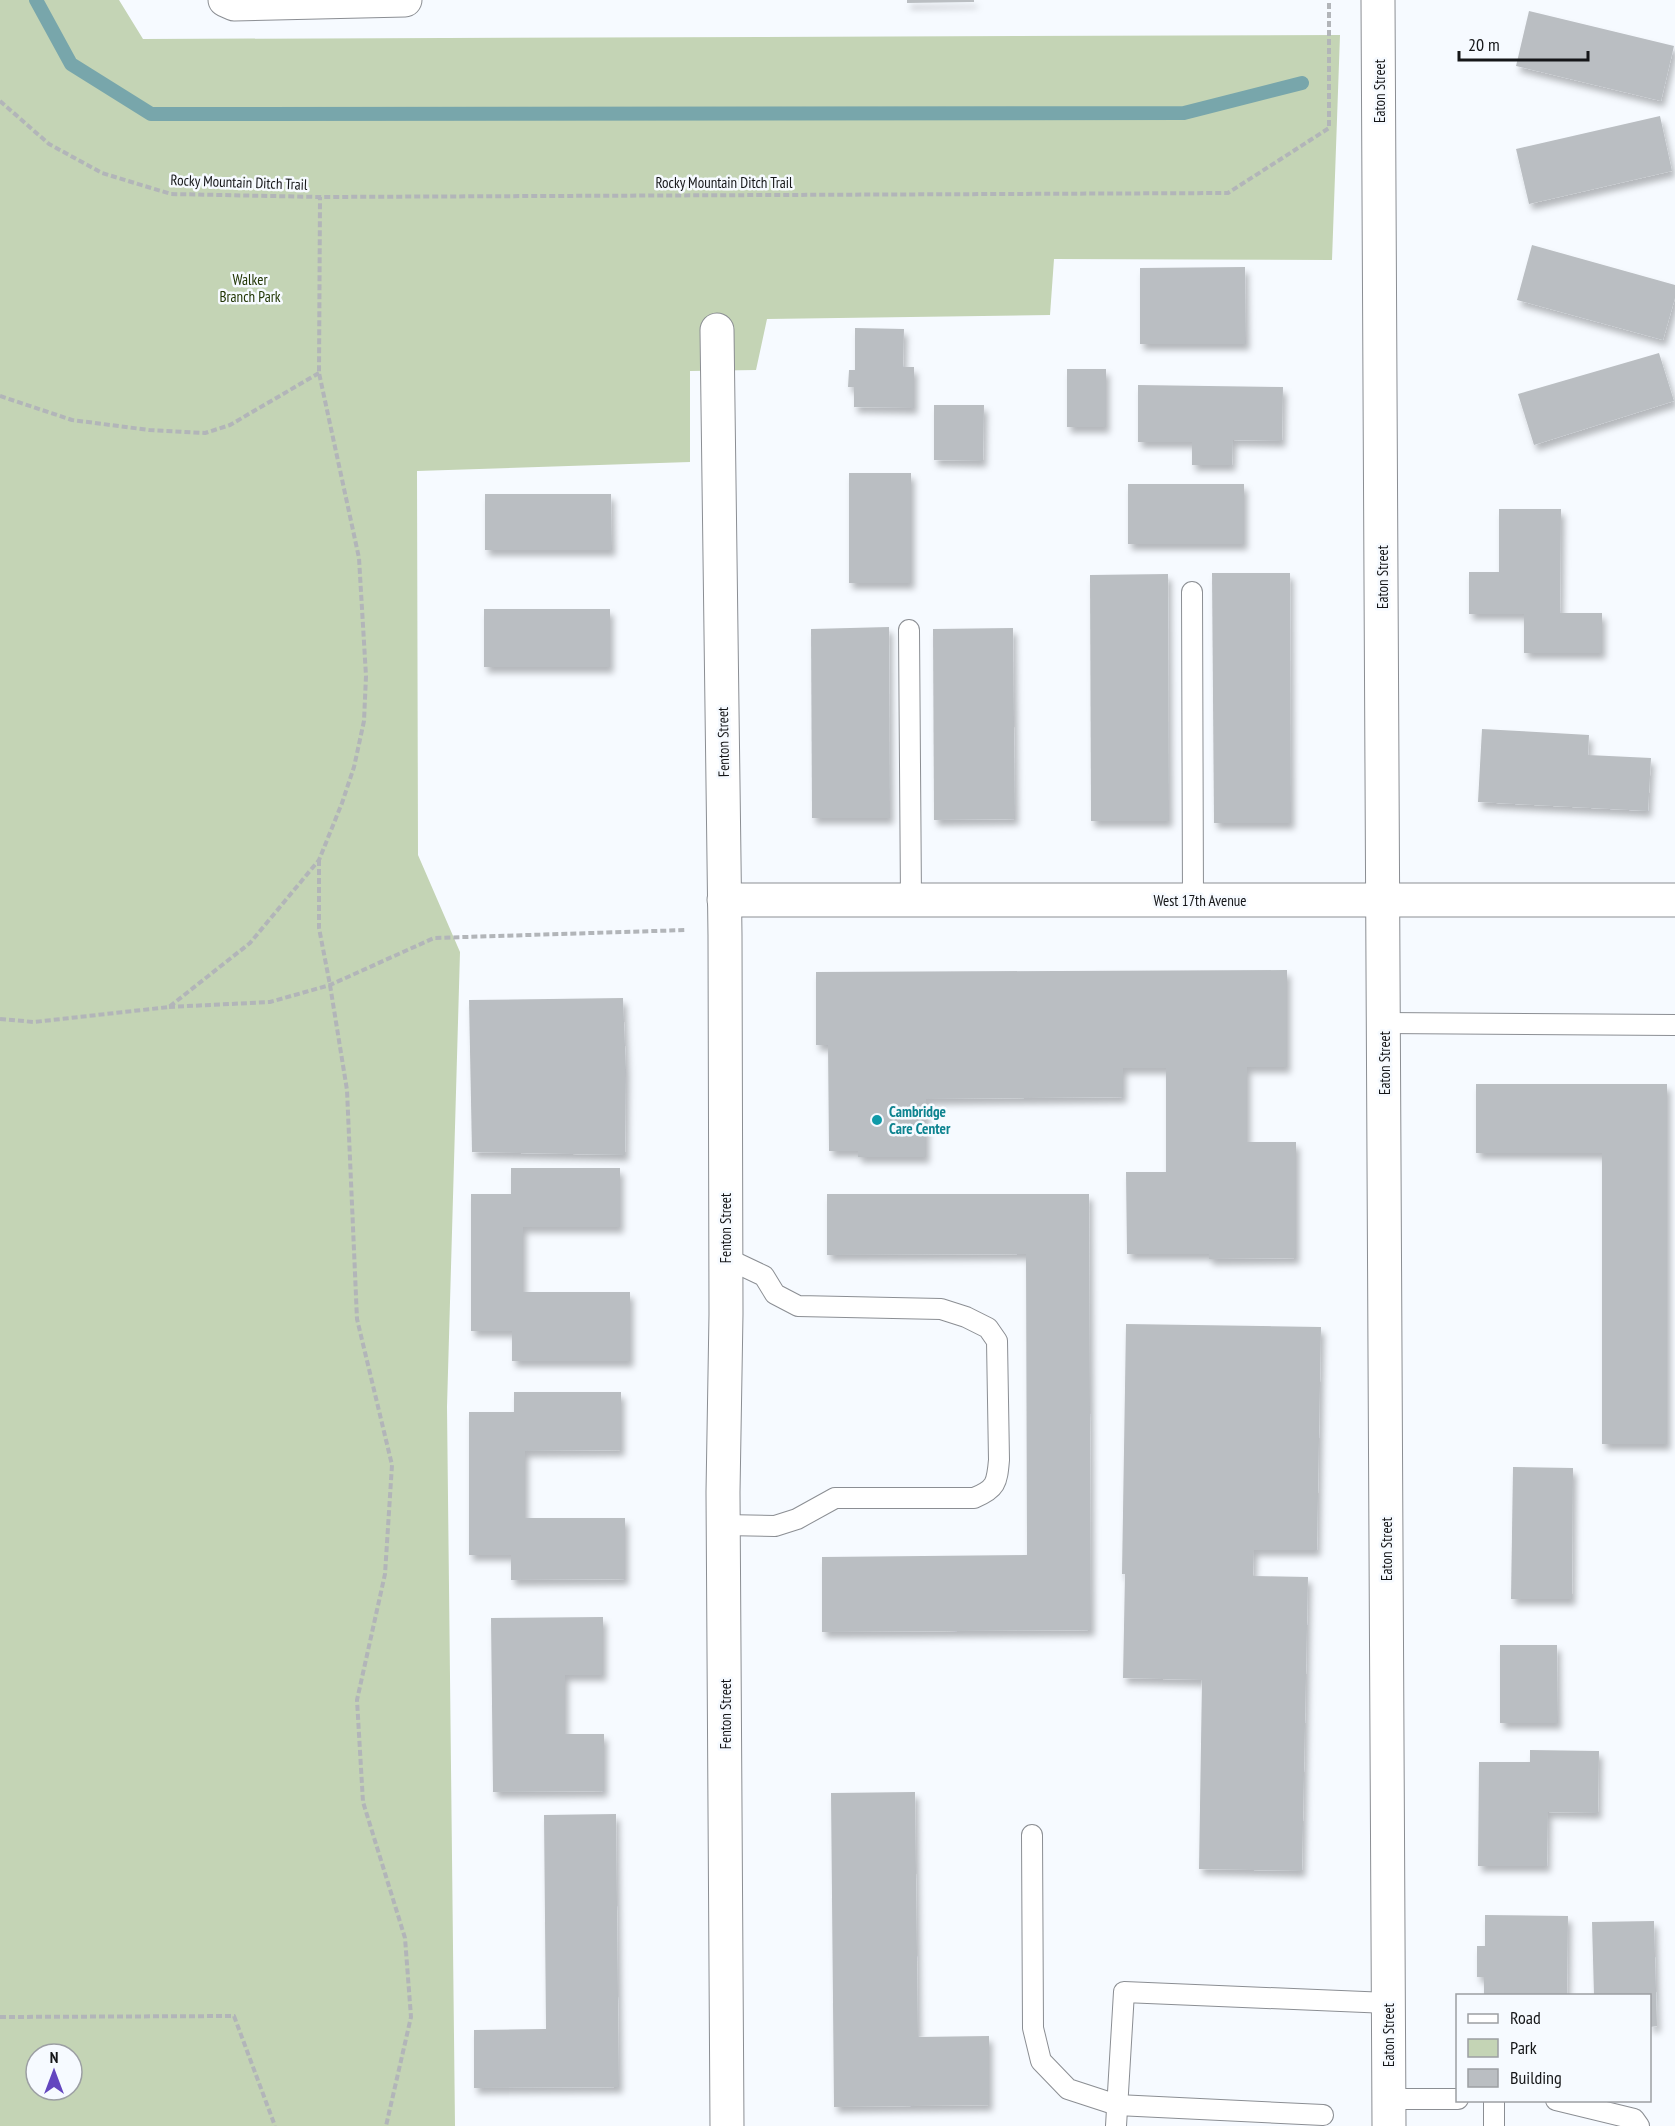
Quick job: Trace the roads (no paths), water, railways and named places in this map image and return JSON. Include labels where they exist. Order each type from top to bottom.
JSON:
[{"type":"street","points":[[225,0],[234,4],[405,0]]},
{"type":"street","name":"Eaton Street","points":[[1378,0],[1388,2112]]},
{"type":"street","name":"Fenton Street","points":[[717,330],[726,1258],[724,1525],[727,2126]]},
{"type":"street","name":"West 17th Avenue","points":[[724,900],[1675,900]]},
{"type":"lane","points":[[1192,591],[1193,900]]},
{"type":"lane","points":[[909,630],[911,900]]},
{"type":"lane","points":[[1384,1023],[1675,1025]]},
{"type":"lane","points":[[724,1525],[775,1526],[797,1519],[835,1498],[975,1498],[990,1492],[997,1479],[999,1461],[997,1341],[988,1328],[966,1317],[941,1309],[798,1306],[775,1294],[764,1276],[726,1258]]},
{"type":"lane","points":[[1032,1835],[1033,2028],[1041,2061],[1068,2089],[1117,2105],[1323,2115]]},
{"type":"lane","points":[[1116,2126],[1124,1992],[1388,2003]]},
{"type":"lane","points":[[1388,2112],[1456,2100]]},
{"type":"lane","points":[[1494,2102],[1494,2126]]},
{"type":"lane","points":[[1564,2102],[1634,2119],[1640,2126]]},
{"type":"waterway","points":[[36,0],[71,64],[151,114],[1184,113],[1302,83]]},
{"type":"place","name":"Cambridge Care Center","points":[[877,1120]]},
{"type":"park label","name":"Walker Branch Park","points":[[250,288]]}]
